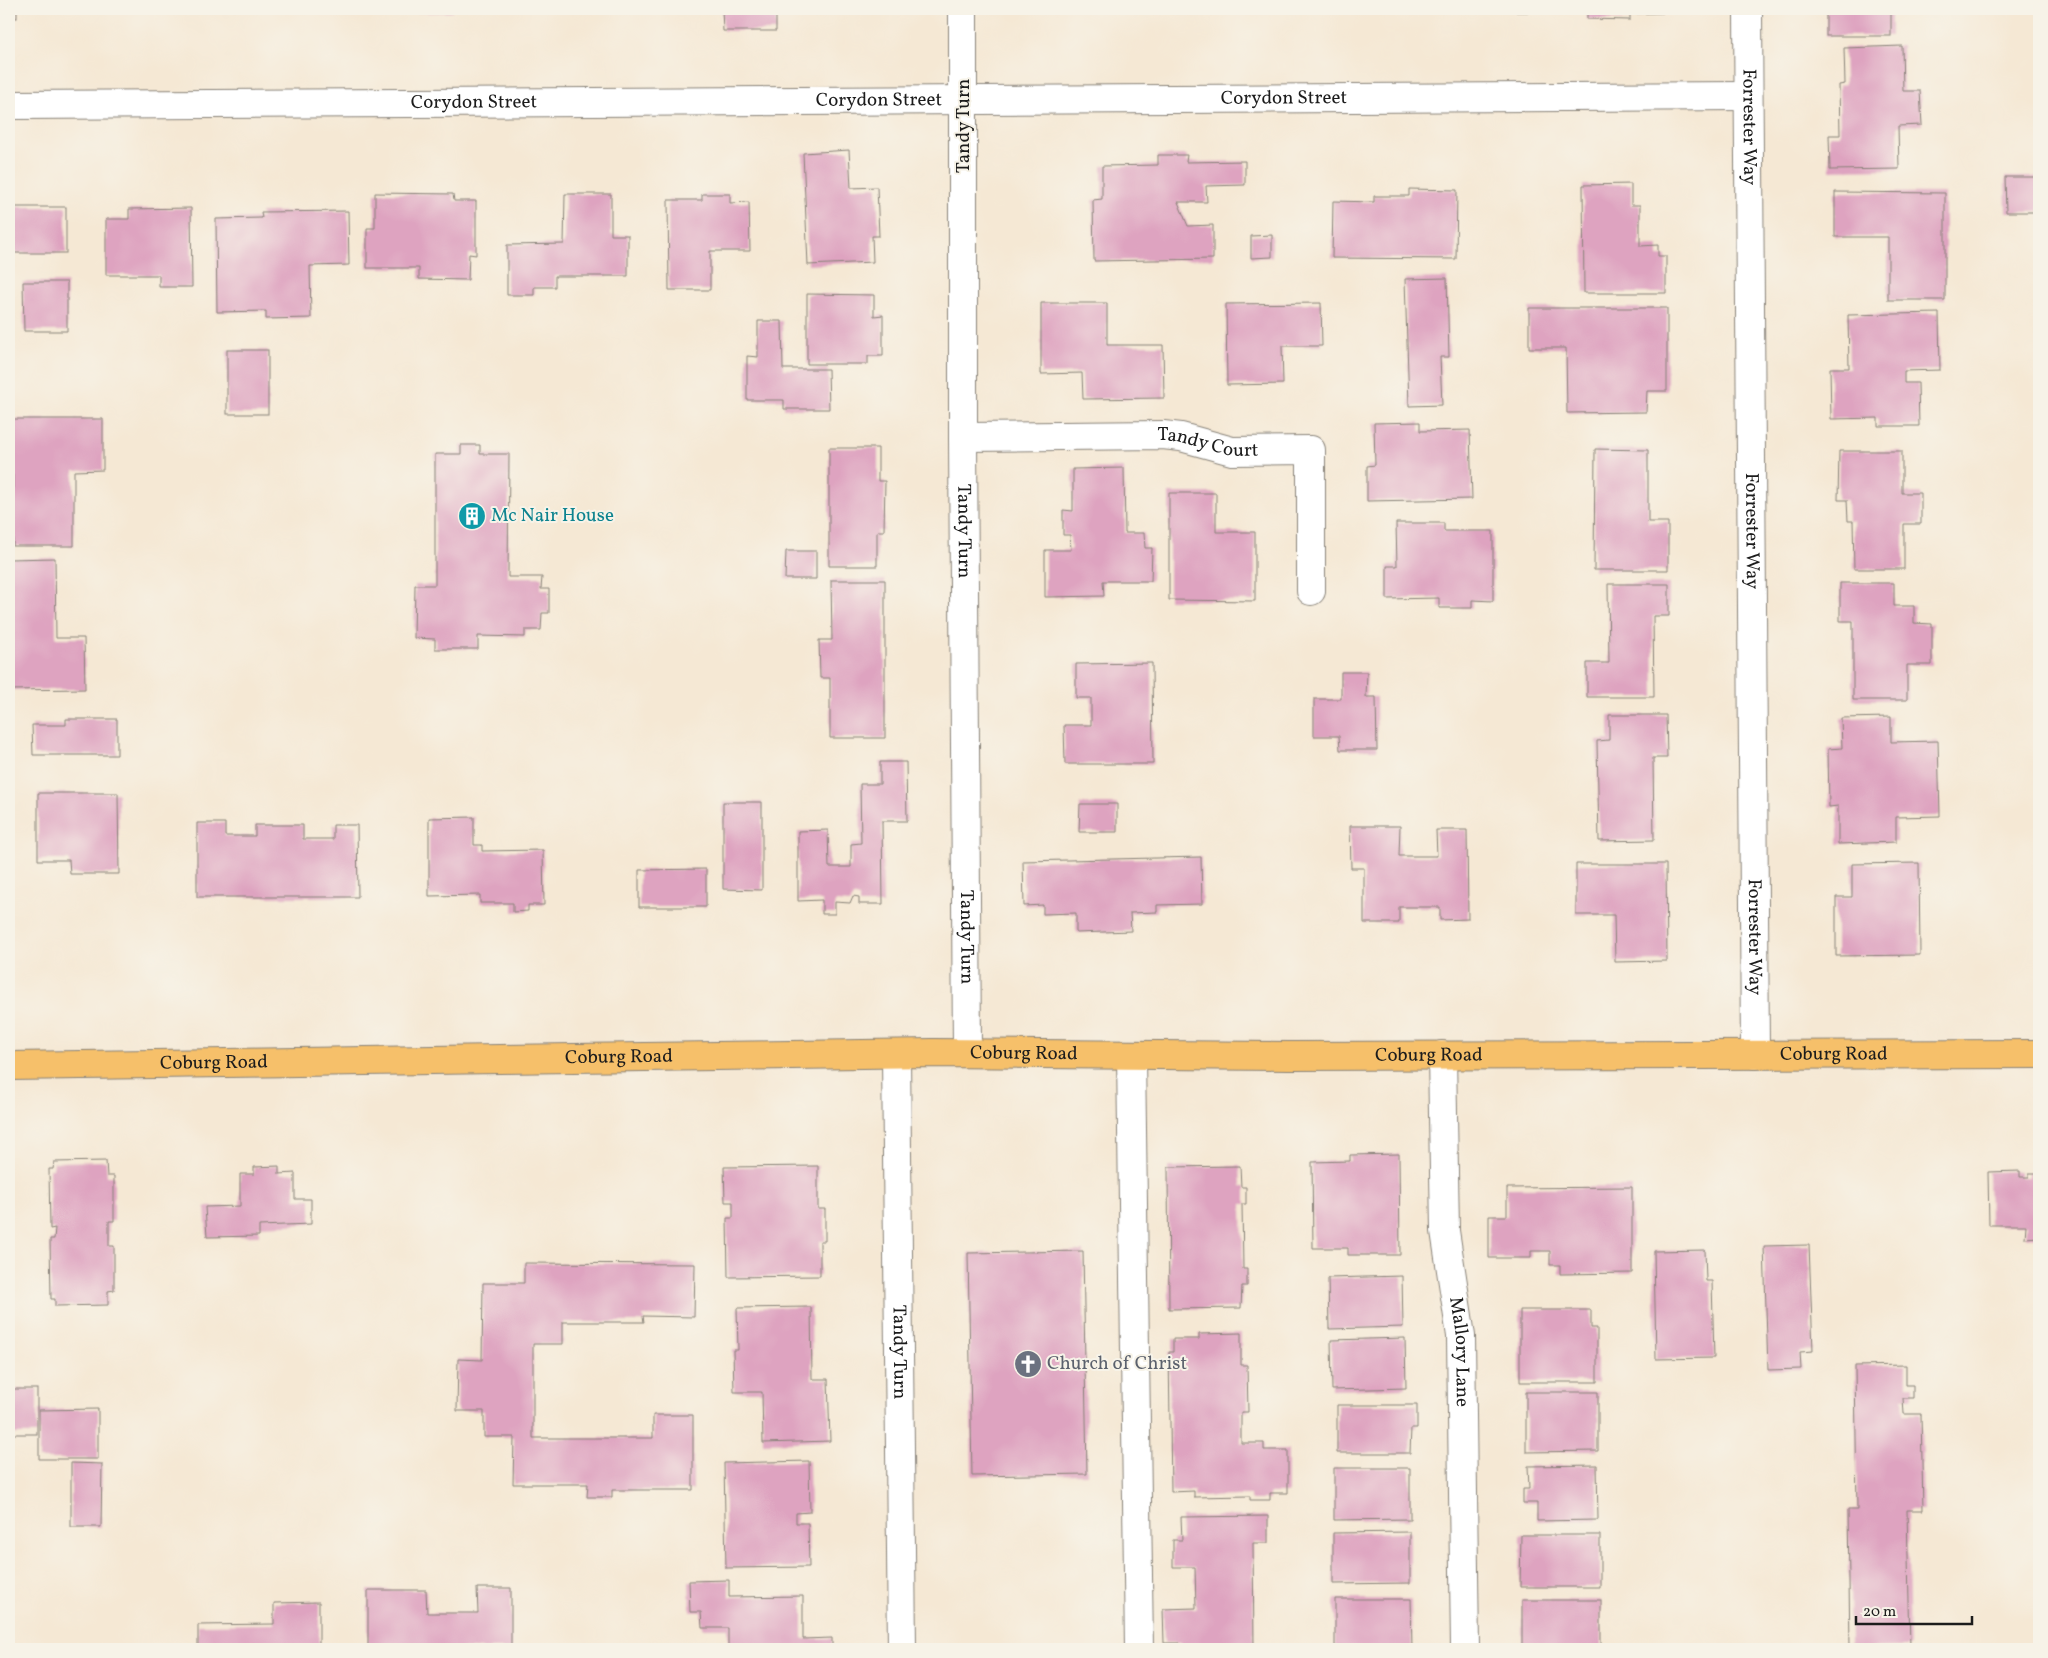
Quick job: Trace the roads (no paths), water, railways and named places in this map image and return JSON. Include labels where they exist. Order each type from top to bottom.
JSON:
[{"type":"main road","name":"Coburg Road","points":[[9,1066],[896,1054],[2039,1054]]},
{"type":"street","name":"Tandy Turn","points":[[963,9],[963,437],[967,1054]]},
{"type":"street","name":"Forrester Way","points":[[1748,9],[1755,1055]]},
{"type":"street","name":"Corydon Street","points":[[9,105],[1748,96]]},
{"type":"street","name":"Tandy Court","points":[[963,437],[1163,435],[1180,437],[1232,451],[1311,450],[1311,591]]},
{"type":"street","name":"Tandy Turn","points":[[896,1054],[902,1649]]},
{"type":"street","points":[[1132,1055],[1139,1649]]},
{"type":"street","name":"Mallory Lane","points":[[1442,1055],[1445,1231],[1460,1336],[1465,1649]]},
{"type":"place","name":"Mc Nair House","points":[[472,516]]},
{"type":"place","name":"Church of Christ","points":[[1028,1364]]}]
